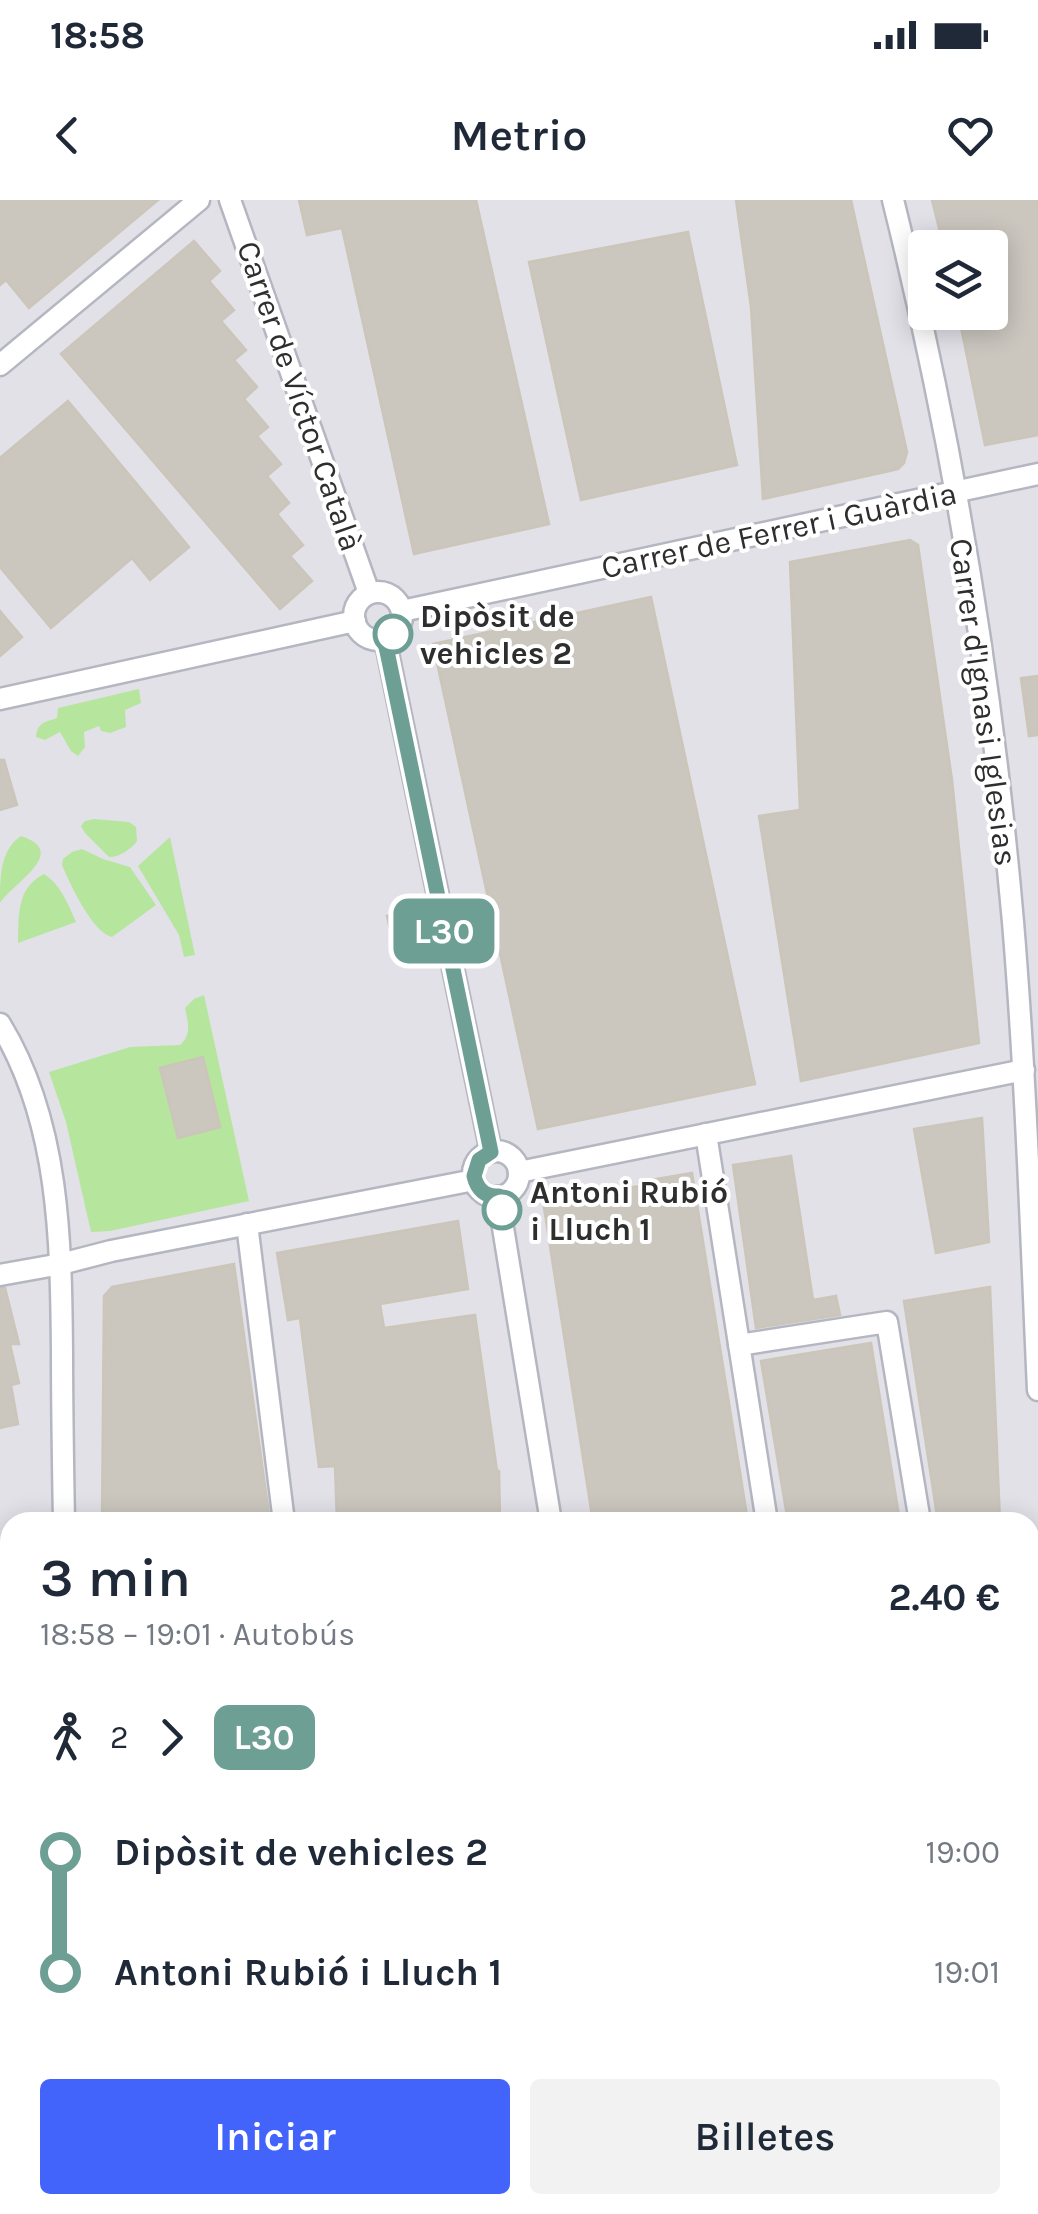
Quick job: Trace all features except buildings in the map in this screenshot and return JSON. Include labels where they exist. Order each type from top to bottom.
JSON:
[{"type":"street","points":[[0,365],[199,200]]},
{"type":"street","name":"Carrer de Víctor Català","points":[[230,200],[370,593]]},
{"type":"street","name":"Carrer d'Ignasi Iglesias","points":[[893,200],[956,492],[996,768],[1024,1070],[1038,1390]]},
{"type":"street","name":"Carrer de Ferrer i Guàrdia","points":[[402,612],[1038,474]]},
{"type":"street","points":[[380,592],[398,602],[402,612],[398,628],[384,638],[368,637],[357,628],[354,611],[358,601],[380,592]]},
{"type":"street","points":[[0,699],[355,621]]},
{"type":"street","points":[[384,638],[491,1152]]},
{"type":"street","points":[[0,1024],[42,1123],[53,1184],[61,1264],[64,1512]]},
{"type":"street","points":[[519,1172],[1024,1070]]},
{"type":"street","points":[[706,1134],[765,1512]]},
{"type":"street","points":[[491,1152],[511,1157],[519,1172],[514,1189],[498,1196],[485,1194],[474,1180],[477,1162],[491,1152]]},
{"type":"street","points":[[0,1275],[474,1180]]},
{"type":"street","points":[[498,1196],[549,1512]]},
{"type":"street","points":[[247,1224],[283,1512]]},
{"type":"street","points":[[739,1346],[888,1322],[918,1512]]},
{"type":"shaded area","points":[[0,200],[1038,200],[1038,1512],[0,1512]]},
{"type":"green space","points":[[139,689],[141,703],[125,710],[126,727],[110,733],[101,731],[99,726],[84,732],[85,747],[78,756],[60,732],[45,740],[36,737],[40,726],[57,718],[58,708]]},
{"type":"green space","points":[[94,819],[129,822],[136,827],[137,841],[125,852],[109,857],[81,826]]},
{"type":"green space","points":[[21,836],[35,843],[40,859],[0,903],[5,856]]},
{"type":"green space","points":[[170,837],[195,955],[184,957],[179,935],[138,866]]},
{"type":"green space","points":[[82,849],[130,867],[156,905],[112,937],[90,917],[62,865],[63,859]]},
{"type":"green space","points":[[44,874],[59,889],[76,922],[18,943],[24,895]]},
{"type":"green space","points":[[204,995],[249,1201],[91,1232],[66,1122],[49,1072],[130,1047],[180,1045],[188,1033],[185,1008]]},
{"type":"bus line","name":"L30","points":[[393,634],[384,638],[491,1152],[479,1160],[474,1176],[482,1192],[498,1196],[502,1210]]},
{"type":"place","name":"Dipòsit de vehicles 2","points":[[393,634]]},
{"type":"place","name":"Antoni Rubió i Lluch 1","points":[[502,1210]]}]
